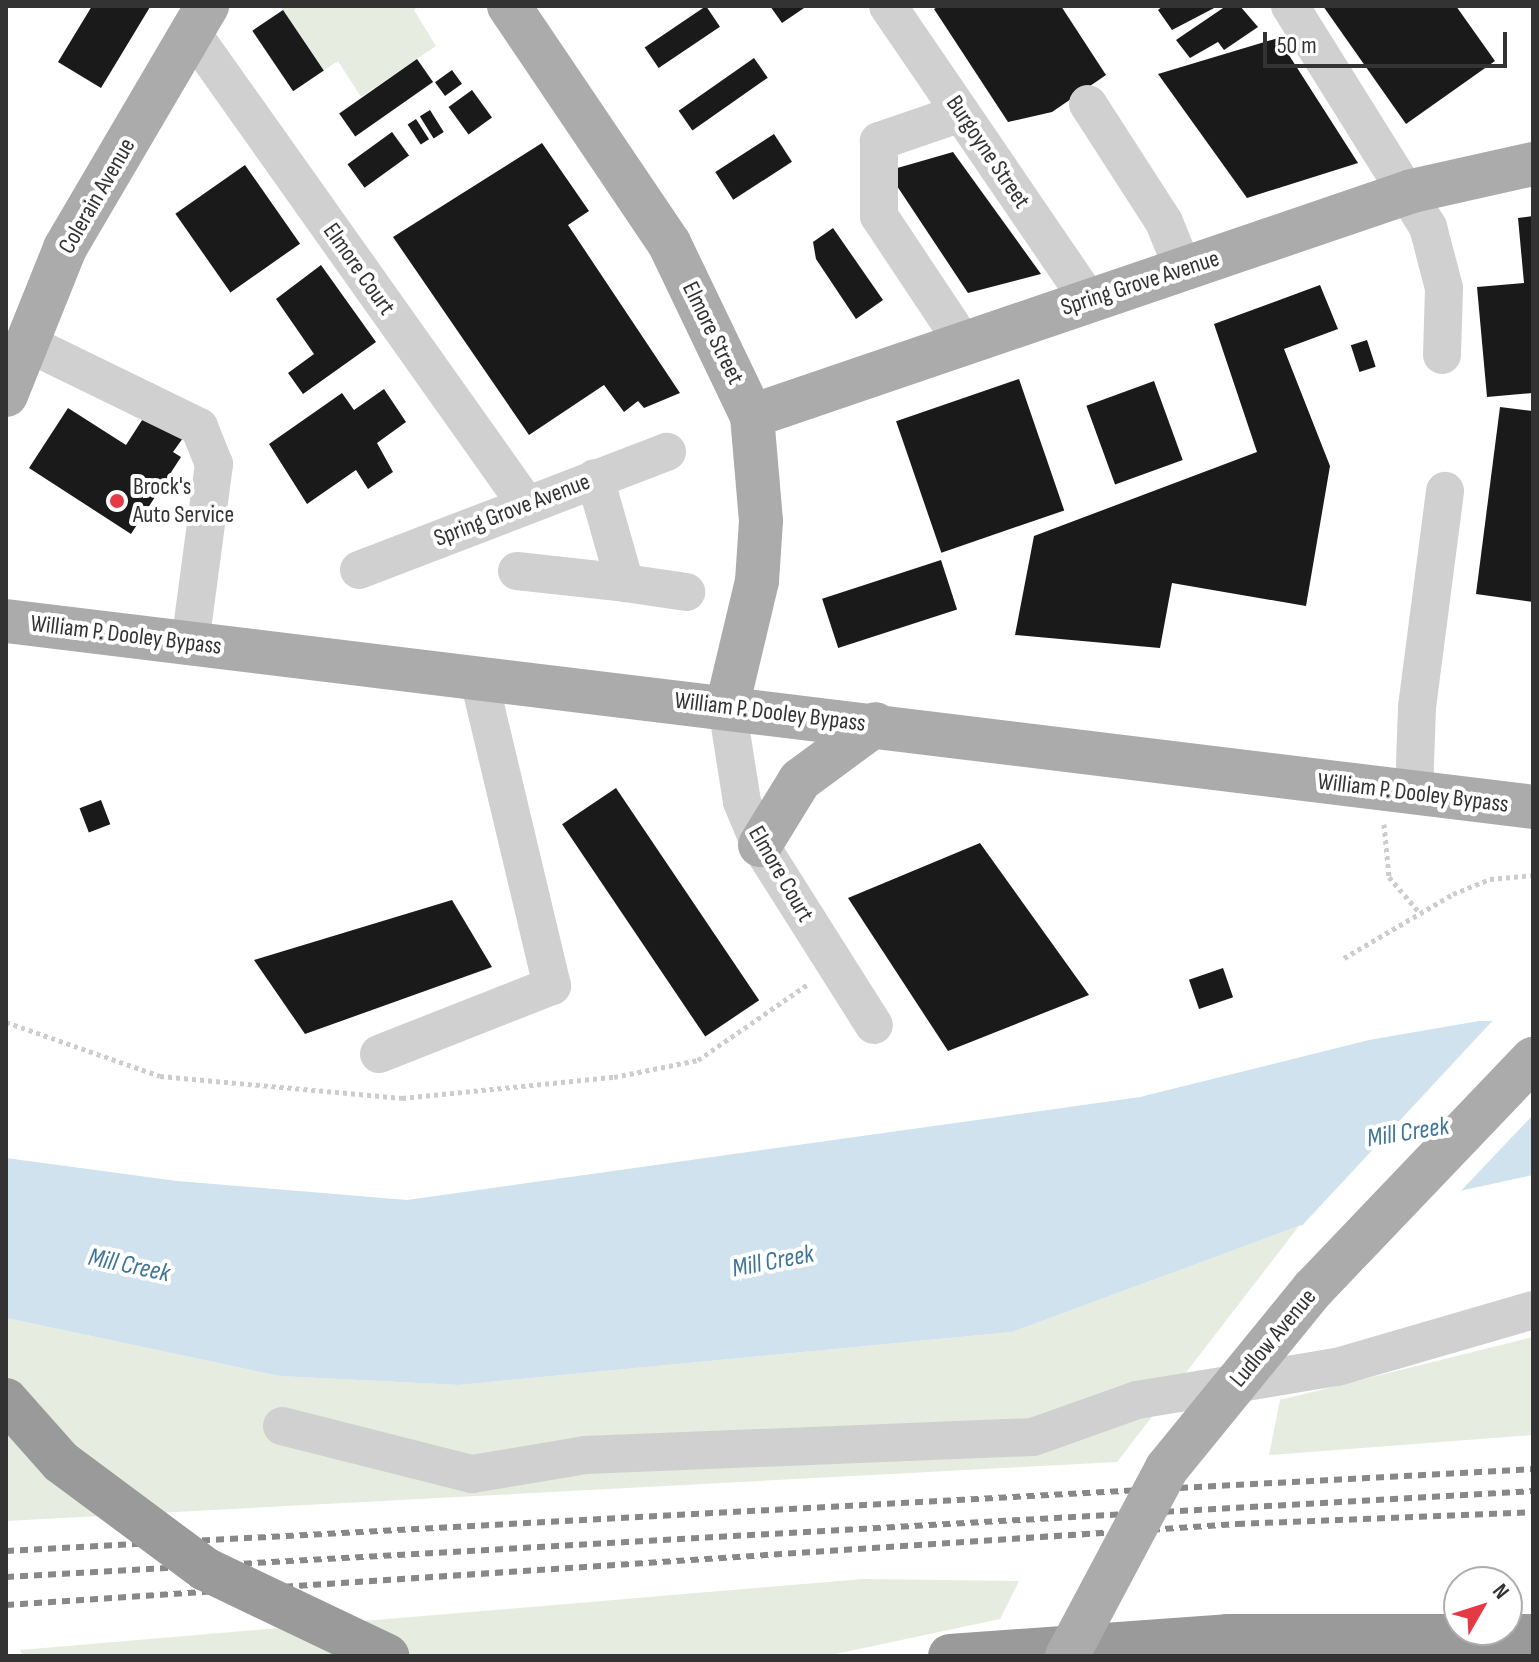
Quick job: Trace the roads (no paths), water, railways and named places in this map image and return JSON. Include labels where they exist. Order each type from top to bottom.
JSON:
[{"type":"highway","points":[[6,1400],[61,1462],[205,1569],[387,1656]]},
{"type":"highway","points":[[950,1656],[995,1650],[1227,1636],[1533,1636]]},
{"type":"main road","name":"Elmore Street","points":[[509,6],[669,243],[752,416],[760,512],[757,581],[727,707]]},
{"type":"main road","name":"Colerain Avenue","points":[[6,395],[65,248],[200,20]]},
{"type":"main road","name":"Spring Grove Avenue","points":[[752,416],[1412,191],[1533,164]]},
{"type":"main road","name":"William P. Dooley Bypass","points":[[6,621],[479,680],[876,724],[1533,807]]},
{"type":"main road","points":[[760,845],[800,780],[876,724]]},
{"type":"main road","name":"Ludlow Avenue","points":[[1067,1656],[1167,1468],[1314,1288],[1533,1059]]},
{"type":"street","points":[[1290,6],[1412,191],[1444,288],[1442,355]]},
{"type":"street","name":"Burgoyne Street","points":[[895,9],[961,113],[1088,299]]},
{"type":"street","name":"Elmore Court","points":[[200,20],[526,504]]},
{"type":"street","points":[[1088,104],[1164,222],[1183,269]]},
{"type":"street","points":[[961,113],[879,141],[879,216],[964,344]]},
{"type":"street","points":[[25,342],[199,427],[214,464],[190,643]]},
{"type":"street","name":"Spring Grove Avenue","points":[[359,570],[667,452]]},
{"type":"street","points":[[595,478],[625,583]]},
{"type":"street","points":[[1397,791],[1417,707],[1445,491]]},
{"type":"street","points":[[517,571],[686,592]]},
{"type":"street","points":[[379,1054],[552,986],[479,680]]},
{"type":"street","name":"Elmore Court","points":[[727,707],[739,788],[760,845],[874,1025]]},
{"type":"street","points":[[282,1426],[472,1474],[585,1455],[1033,1437],[1137,1400],[1337,1367],[1533,1310]]},
{"type":"water","name":"Mill Creek","points":[[1479,1021],[1533,1021],[1533,1175],[1299,1226],[1012,1332],[459,1385],[279,1376],[6,1318],[6,1158],[177,1181],[407,1200],[1140,1097],[1369,1040]]},
{"type":"railway","points":[[6,1551],[1533,1469]]},
{"type":"railway","points":[[6,1577],[1533,1491]]},
{"type":"railway","points":[[6,1605],[1237,1524],[1533,1512]]},
{"type":"place","name":"Brock's Auto Service","points":[[117,501]]}]
